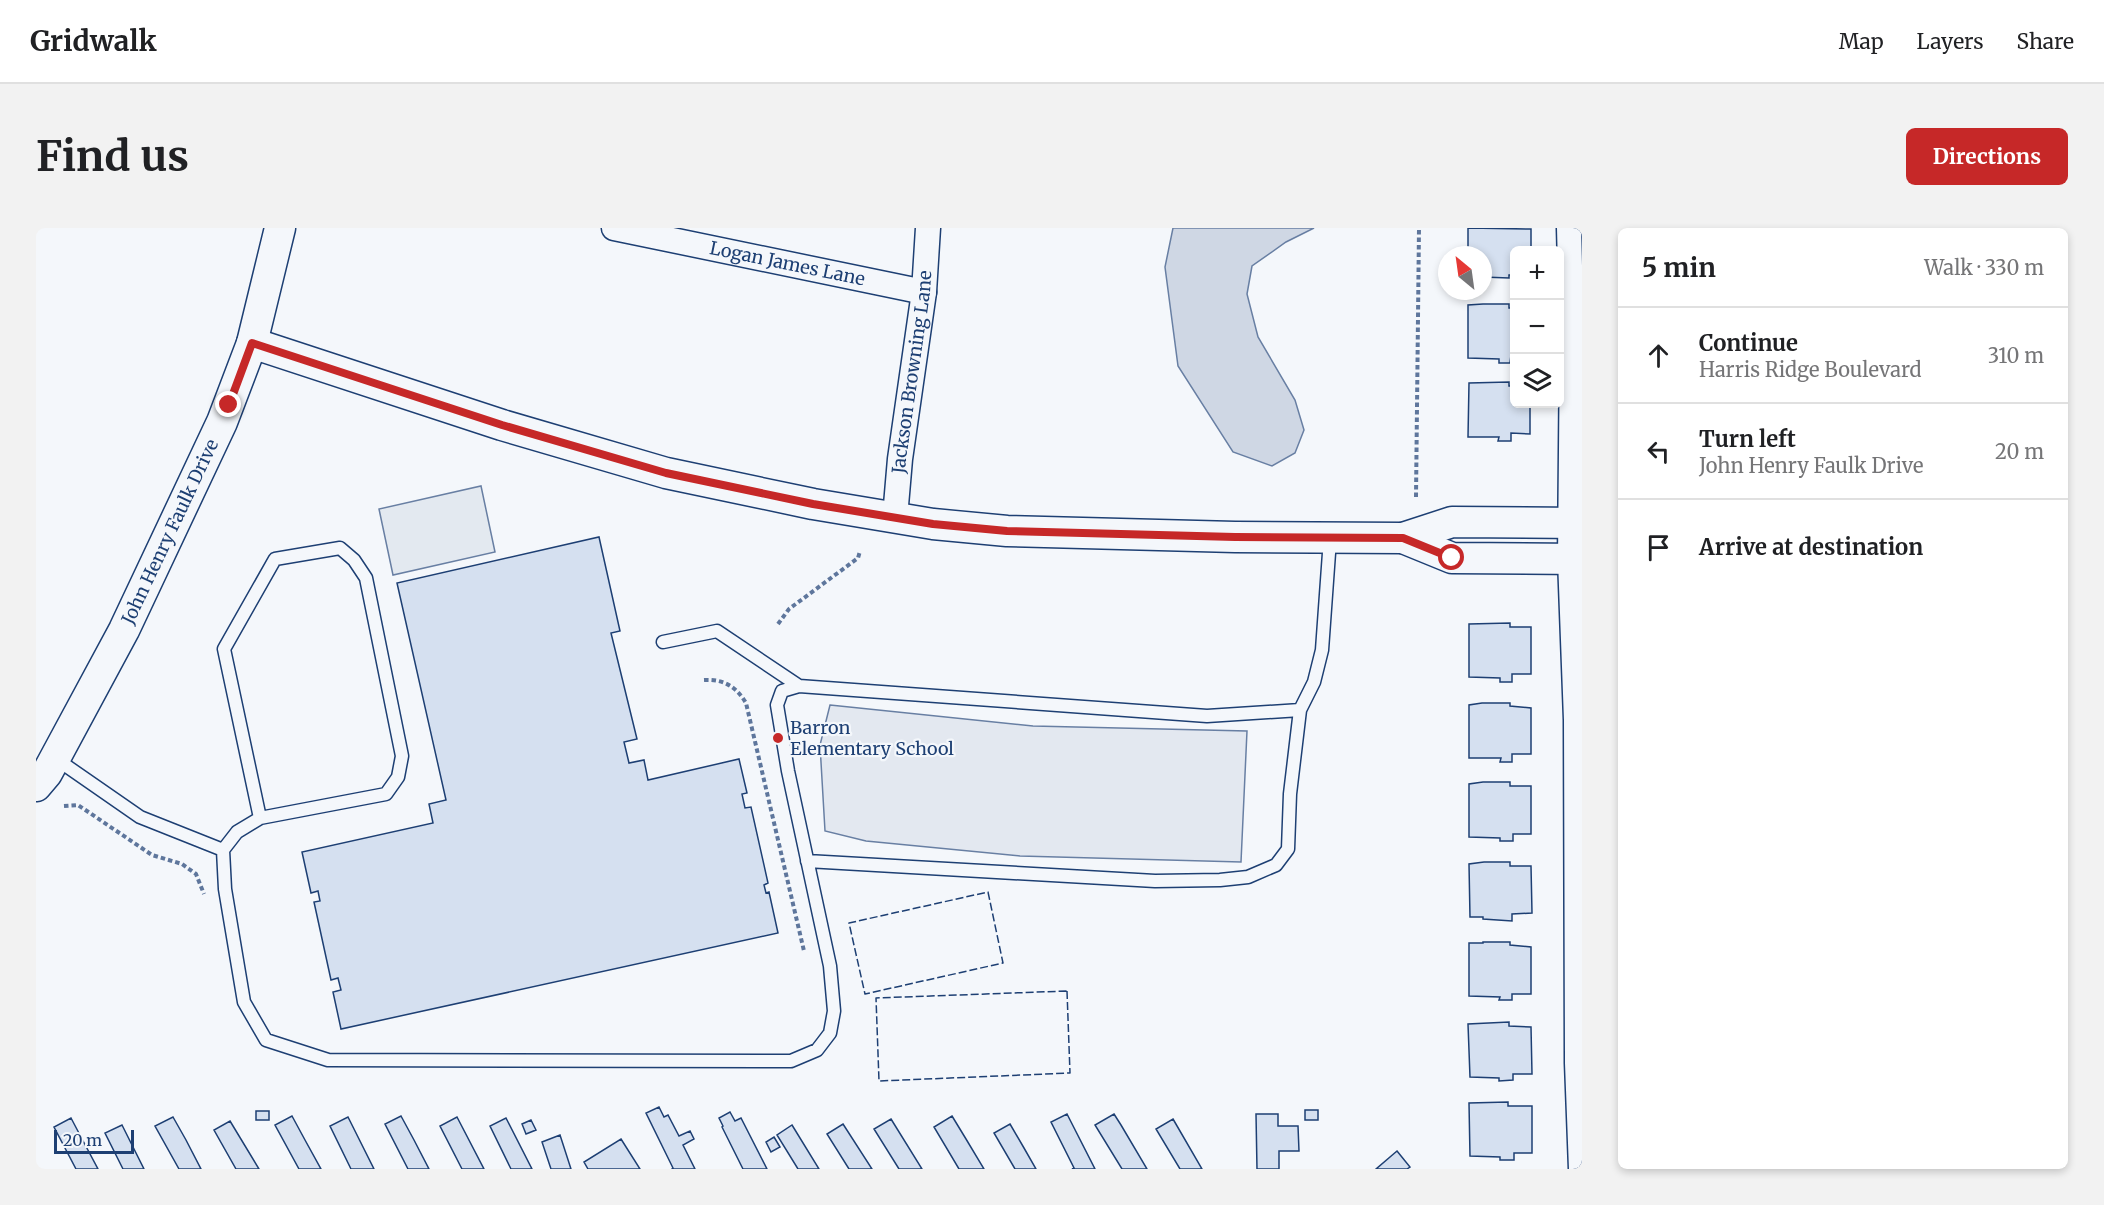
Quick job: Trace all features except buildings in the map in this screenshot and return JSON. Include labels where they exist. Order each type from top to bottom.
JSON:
[{"type":"street","name":"John Henry Faulk Drive","points":[[36,786],[47,773],[124,630],[222,422],[252,343],[280,228]]},
{"type":"street","name":"Logan James Lane","points":[[614,228],[924,292]]},
{"type":"street","name":"Jackson Browning Lane","points":[[895,517],[900,459],[924,292],[928,228]]},
{"type":"street","points":[[1569,228],[1577,342],[1576,559],[1579,720],[1577,1051],[1581,1169]]},
{"type":"street","points":[[252,343],[502,425],[666,473],[813,504],[933,524],[1007,531],[1403,538],[1452,522],[1576,523]]},
{"type":"street","points":[[1403,538],[1452,558],[1576,559]]},
{"type":"lane","points":[[807,861],[1155,881],[1248,877],[1276,865],[1288,849],[1290,794],[1300,710],[1314,682],[1322,650],[1330,537]]},
{"type":"lane","points":[[260,819],[224,649],[275,559],[340,548],[354,560],[366,578],[402,756],[398,777],[386,794],[260,819],[237,832],[223,850],[225,889],[244,1002],[266,1040],[327,1060],[791,1061],[818,1050],[830,1034],[834,1011],[830,966],[788,771],[777,705],[782,691],[799,686],[1207,716],[1300,710]]},
{"type":"lane","points":[[663,642],[717,631],[799,686]]},
{"type":"lane","points":[[54,758],[140,817],[223,850]]},
{"type":"path","points":[[1416,497],[1419,228]]},
{"type":"path","points":[[778,624],[789,609],[858,558],[860,551]]},
{"type":"path","points":[[704,680],[717,679],[726,683],[741,694],[746,703],[804,951]]},
{"type":"path","points":[[64,806],[78,805],[153,855],[182,864],[196,874],[207,904]]},
{"type":"shaded area","points":[[1173,228],[1314,228],[1286,242],[1252,266],[1247,294],[1258,337],[1295,400],[1304,430],[1295,453],[1272,466],[1233,452],[1178,366],[1165,267]]},
{"type":"shaded area","points":[[481,486],[495,552],[393,575],[379,509]]},
{"type":"shaded area","points":[[830,705],[1033,726],[1247,731],[1241,862],[1020,856],[866,841],[825,831],[820,745]]},
{"type":"fence","points":[[988,892],[1003,963],[865,994],[849,923],[988,892]]},
{"type":"fence","points":[[1067,991],[1070,1073],[879,1081],[876,998],[1067,991]]},
{"type":"place","name":"Barron Elementary School","points":[[778,738]]},
{"type":"route","points":[[229,405],[252,343],[502,425],[666,473],[813,504],[933,524],[1007,531],[1235,537],[1403,538],[1452,558]]}]
